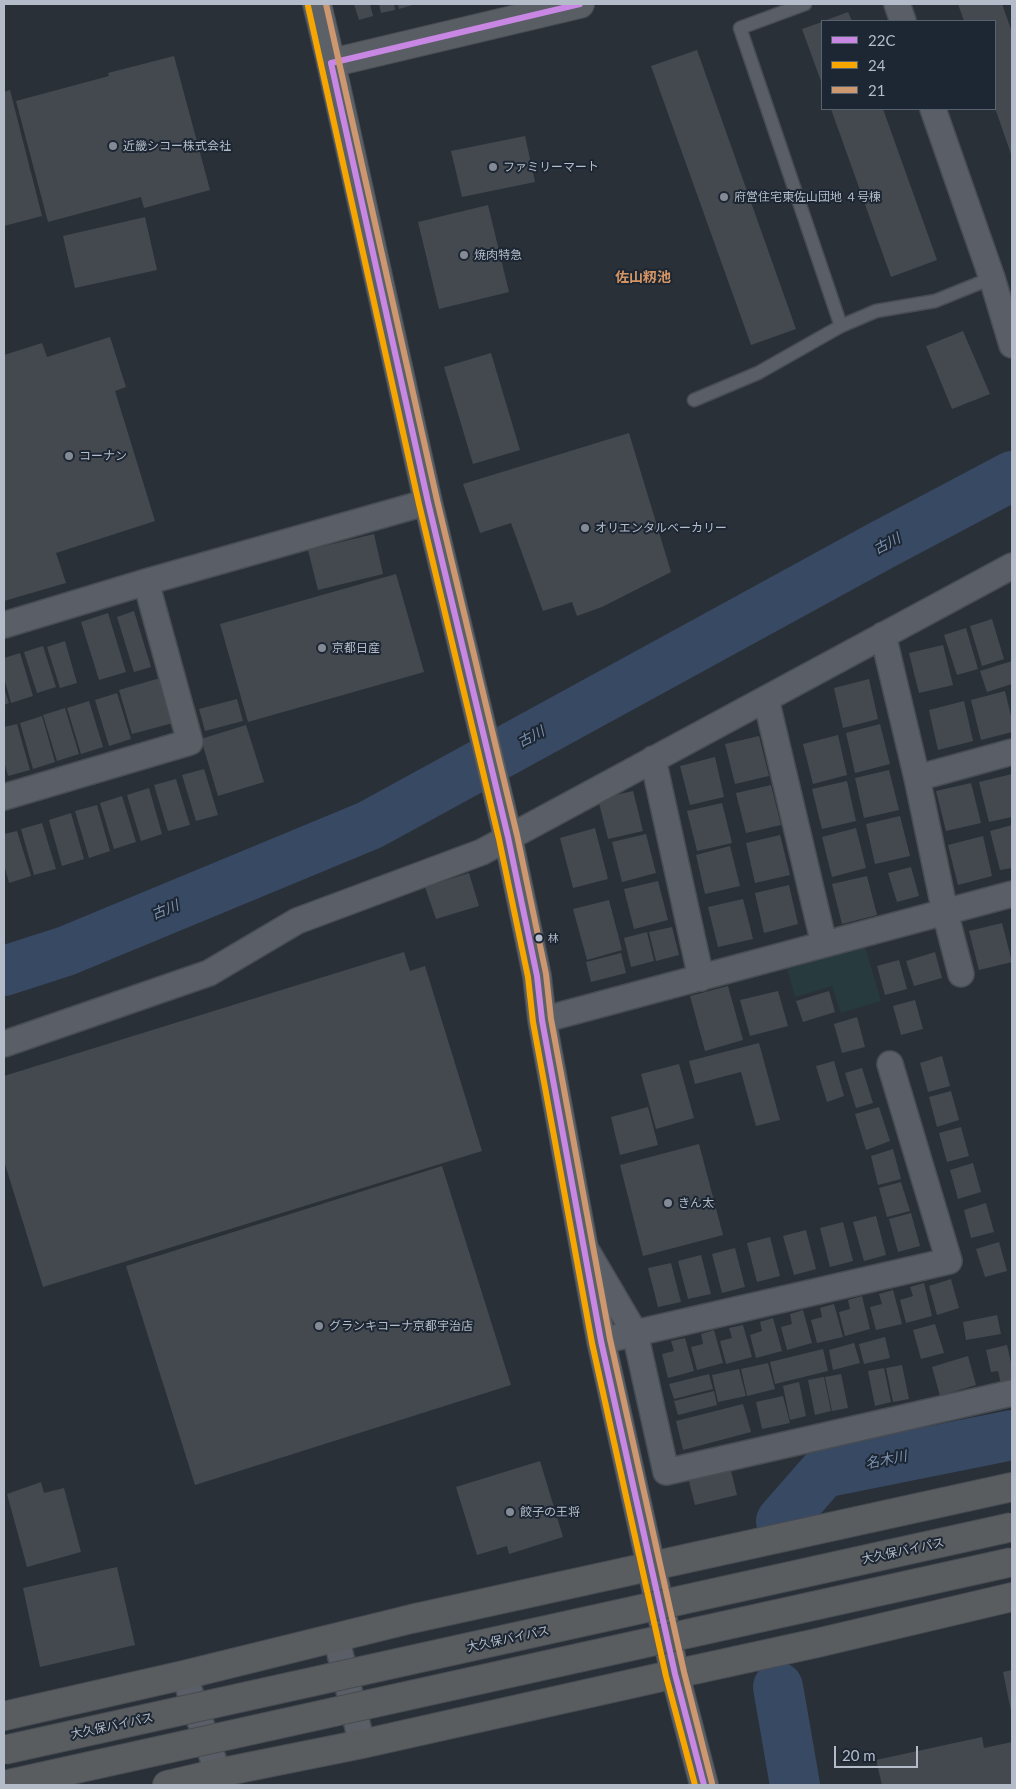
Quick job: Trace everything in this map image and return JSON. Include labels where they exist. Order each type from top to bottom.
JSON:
[{"type":"highway","points":[[4,1716],[184,1675],[411,1618],[1012,1487]]},
{"type":"highway","name":"大久保バイパス","points":[[4,1750],[1012,1527]]},
{"type":"highway","points":[[4,1784],[1012,1562]]},
{"type":"highway","points":[[168,1785],[817,1643],[1012,1597]]},
{"type":"main road","points":[[317,4],[428,502],[506,828],[537,976],[542,1020],[600,1341],[675,1674],[704,1785]]},
{"type":"street","points":[[331,62],[580,4]]},
{"type":"street","points":[[897,4],[903,20]]},
{"type":"street","points":[[933,110],[992,278],[1012,345]]},
{"type":"street","points":[[4,625],[146,582],[428,502]]},
{"type":"street","points":[[4,1044],[209,973],[297,921],[482,852],[506,828],[653,759],[1012,566]]},
{"type":"street","points":[[4,797],[190,742],[146,582]]},
{"type":"street","points":[[883,635],[917,778],[945,912],[961,974]]},
{"type":"street","points":[[766,699],[824,944]]},
{"type":"street","points":[[917,778],[1012,752]]},
{"type":"street","points":[[653,759],[701,978]]},
{"type":"street","points":[[542,1020],[1012,894]]},
{"type":"street","points":[[600,1341],[949,1261],[890,1064]]},
{"type":"street","points":[[583,1245],[635,1333],[666,1472],[1012,1393]]},
{"type":"street","points":[[336,1638],[362,1744]]},
{"type":"street","points":[[184,1675],[218,1773]]},
{"type":"lane","points":[[805,4],[740,28],[841,326]]},
{"type":"lane","points":[[694,400],[758,373],[841,326],[876,311],[934,301],[992,278]]},
{"type":"green space","points":[[865,947],[881,1001],[841,1013],[832,986],[795,997],[787,969]]},
{"type":"building","points":[[354,4],[370,4],[373,16],[359,20]]},
{"type":"building","points":[[379,4],[394,4],[395,10],[381,13]]},
{"type":"building","points":[[398,4],[416,4],[399,9]]},
{"type":"building","points":[[958,4],[1002,4],[1012,32],[1012,157],[996,110],[996,20],[964,20]]},
{"type":"building","points":[[848,12],[852,20],[827,20]]},
{"type":"building","points":[[821,22],[821,81],[802,29]]},
{"type":"building","name":"府営住宅東佐山団地 ４号棟","points":[[697,50],[796,329],[751,345],[651,66]]},
{"type":"building","name":"近畿シコー株式会社","points":[[174,56],[210,190],[144,208],[141,197],[48,222],[16,101],[109,76],[108,73]]},
{"type":"building","points":[[10,90],[42,216],[4,226],[4,92]]},
{"type":"building","points":[[831,110],[883,110],[937,260],[891,277]]},
{"type":"building","name":"ファミリーマート","points":[[525,136],[535,182],[462,197],[451,151]]},
{"type":"building","points":[[488,205],[509,292],[439,309],[418,222]]},
{"type":"building","points":[[145,217],[157,270],[75,288],[63,236]]},
{"type":"building","points":[[963,331],[990,394],[952,409],[926,346]]},
{"type":"building","name":"コーナン","points":[[110,337],[126,387],[115,391],[155,521],[56,553],[66,583],[4,601],[4,355],[42,343],[47,357]]},
{"type":"building","points":[[491,353],[520,450],[473,464],[444,367]]},
{"type":"building","name":"オリエンタルベーカリー","points":[[629,433],[671,572],[602,607],[577,616],[572,602],[543,611],[511,523],[480,533],[463,484]]},
{"type":"building","points":[[374,534],[383,574],[318,590],[308,550]]},
{"type":"building","name":"京都日産","points":[[396,574],[424,672],[248,722],[220,624]]},
{"type":"building","points":[[134,611],[151,667],[134,672],[117,617]]},
{"type":"building","points":[[108,613],[126,672],[99,680],[81,622]]},
{"type":"building","points":[[992,619],[1004,659],[982,666],[970,626]]},
{"type":"building","points":[[966,628],[978,669],[957,675],[944,635]]},
{"type":"building","points":[[65,641],[77,683],[60,688],[47,647]]},
{"type":"building","points":[[943,645],[953,685],[919,693],[909,653]]},
{"type":"building","points":[[43,646],[56,687],[37,693],[24,652]]},
{"type":"building","points":[[20,653],[33,696],[11,703],[4,678],[4,658]]},
{"type":"building","points":[[1012,661],[1012,684],[987,692],[980,671]]},
{"type":"building","points":[[160,678],[173,723],[132,734],[119,690]]},
{"type":"building","points":[[869,679],[878,719],[843,728],[834,688]]},
{"type":"building","points":[[4,688],[9,703],[4,705]]},
{"type":"building","points":[[1005,691],[1012,720],[1012,732],[981,740],[971,700]]},
{"type":"building","points":[[117,693],[131,739],[109,746],[95,700]]},
{"type":"building","points":[[237,699],[243,721],[205,731],[199,709]]},
{"type":"building","points":[[89,701],[103,747],[81,754],[67,708]]},
{"type":"building","points":[[964,701],[973,741],[938,750],[929,710]]},
{"type":"building","points":[[65,708],[79,754],[57,761],[43,715]]},
{"type":"building","points":[[42,716],[55,762],[33,769],[20,723]]},
{"type":"building","points":[[17,724],[30,770],[8,776],[4,761],[4,727]]},
{"type":"building","points":[[880,724],[890,764],[855,773],[846,733]]},
{"type":"building","points":[[246,725],[264,782],[218,796],[201,739]]},
{"type":"building","points":[[838,735],[847,775],[813,784],[803,744]]},
{"type":"building","points":[[759,736],[769,776],[735,784],[725,744]]},
{"type":"building","points":[[715,757],[724,797],[690,805],[680,766]]},
{"type":"building","points":[[204,769],[218,815],[196,821],[182,775]]},
{"type":"building","points":[[889,770],[899,810],[864,818],[855,778]]},
{"type":"building","points":[[1012,774],[1012,817],[989,822],[979,782]]},
{"type":"building","points":[[176,779],[190,825],[168,831],[154,785]]},
{"type":"building","points":[[847,781],[856,821],[822,829],[812,789]]},
{"type":"building","points":[[971,783],[981,823],[946,831],[936,791]]},
{"type":"building","points":[[771,785],[781,825],[746,833],[736,793]]},
{"type":"building","points":[[149,788],[162,834],[141,841],[127,795]]},
{"type":"building","points":[[633,791],[643,831],[608,839],[598,799]]},
{"type":"building","points":[[122,796],[136,842],[114,849],[100,803]]},
{"type":"building","points":[[722,803],[732,843],[697,851],[687,811]]},
{"type":"building","points":[[97,805],[110,851],[89,858],[75,811]]},
{"type":"building","points":[[71,813],[84,859],[62,866],[49,820]]},
{"type":"building","points":[[900,816],[910,856],[875,864],[866,824]]},
{"type":"building","points":[[42,823],[56,869],[34,875],[21,829]]},
{"type":"building","points":[[1012,825],[1012,868],[1000,870],[990,831]]},
{"type":"building","points":[[595,828],[608,879],[573,888],[560,838]]},
{"type":"building","points":[[856,828],[866,868],[832,877],[822,837]]},
{"type":"building","points":[[17,831],[31,876],[9,883],[4,864],[4,834]]},
{"type":"building","points":[[646,834],[656,873],[622,882],[612,842]]},
{"type":"building","points":[[780,835],[790,875],[755,883],[746,843]]},
{"type":"building","points":[[983,836],[992,876],[958,885],[948,845]]},
{"type":"building","points":[[730,846],[740,886],[705,894],[696,855]]},
{"type":"building","points":[[911,867],[919,896],[897,902],[888,873]]},
{"type":"building","points":[[469,873],[479,906],[436,919],[425,887]]},
{"type":"building","points":[[867,876],[877,915],[842,924],[832,884]]},
{"type":"building","points":[[658,881],[668,920],[634,929],[624,889]]},
{"type":"building","points":[[789,885],[798,924],[764,933],[755,893]]},
{"type":"building","points":[[743,899],[753,939],[718,947],[708,907]]},
{"type":"building","points":[[609,900],[622,950],[587,960],[573,909]]},
{"type":"building","points":[[1002,923],[1012,962],[979,970],[969,931]]},
{"type":"building","points":[[672,927],[679,955],[656,961],[649,932]]},
{"type":"building","points":[[647,932],[654,961],[631,967],[624,938]]},
{"type":"building","points":[[404,952],[410,971],[425,966],[482,1151],[43,1287],[4,1161],[4,1076]]},
{"type":"building","points":[[935,952],[942,978],[914,986],[906,961]]},
{"type":"building","points":[[621,953],[626,973],[591,982],[586,962]]},
{"type":"building","points":[[899,960],[907,989],[885,995],[877,966]]},
{"type":"building","points":[[728,986],[743,1040],[705,1051],[690,996]]},
{"type":"building","points":[[778,991],[788,1026],[750,1036],[740,1000]]},
{"type":"building","points":[[829,991],[835,1012],[803,1022],[796,1001]]},
{"type":"building","points":[[915,1000],[923,1029],[901,1035],[893,1006]]},
{"type":"building","points":[[857,1017],[865,1047],[842,1053],[834,1024]]},
{"type":"building","points":[[759,1043],[780,1120],[756,1126],[741,1072],[695,1084],[689,1061]]},
{"type":"building","points":[[942,1056],[950,1086],[928,1092],[920,1063]]},
{"type":"building","points":[[834,1061],[844,1096],[827,1102],[816,1066]]},
{"type":"building","points":[[679,1064],[694,1118],[656,1129],[641,1074]]},
{"type":"building","points":[[862,1068],[873,1103],[856,1108],[845,1073]]},
{"type":"building","points":[[951,1091],[959,1120],[937,1127],[929,1097]]},
{"type":"building","points":[[648,1107],[658,1145],[620,1155],[611,1117]]},
{"type":"building","points":[[879,1107],[890,1141],[866,1150],[855,1114]]},
{"type":"building","points":[[961,1127],[969,1156],[947,1162],[939,1133]]},
{"type":"building","points":[[699,1144],[723,1235],[643,1256],[620,1165]]},
{"type":"building","points":[[893,1149],[901,1179],[878,1185],[871,1156]]},
{"type":"building","points":[[973,1163],[981,1192],[958,1199],[950,1170]]},
{"type":"building","name":"グランキコーナ京都宇治店","points":[[442,1166],[511,1385],[195,1485],[126,1266]]},
{"type":"building","points":[[901,1182],[910,1211],[887,1217],[879,1188]]},
{"type":"building","points":[[986,1203],[994,1232],[971,1238],[964,1210]]},
{"type":"building","points":[[911,1213],[920,1246],[898,1252],[889,1219]]},
{"type":"building","points":[[876,1216],[886,1255],[864,1261],[853,1222]]},
{"type":"building","points":[[843,1222],[853,1261],[830,1267],[820,1228]]},
{"type":"building","points":[[806,1230],[816,1269],[794,1275],[783,1236]]},
{"type":"building","points":[[770,1237],[780,1276],[757,1282],[747,1243]]},
{"type":"building","points":[[999,1242],[1007,1271],[985,1277],[976,1249]]},
{"type":"building","points":[[735,1248],[745,1287],[722,1293],[712,1254]]},
{"type":"building","points":[[701,1255],[711,1294],[688,1299],[678,1261]]},
{"type":"building","points":[[671,1263],[681,1302],[658,1307],[648,1268]]},
{"type":"building","points":[[951,1279],[959,1308],[937,1315],[929,1286]]},
{"type":"building","points":[[924,1283],[932,1316],[906,1323],[900,1300],[913,1296],[910,1287]]},
{"type":"building","points":[[893,1290],[902,1324],[876,1330],[870,1307],[882,1304],[879,1294]]},
{"type":"building","points":[[862,1296],[870,1329],[845,1336],[839,1312],[850,1309],[848,1300]]},
{"type":"building","points":[[834,1304],[843,1337],[817,1343],[811,1320],[822,1317],[820,1308]]},
{"type":"building","points":[[803,1310],[812,1343],[787,1350],[781,1327],[792,1324],[790,1314]]},
{"type":"building","points":[[997,1315],[1001,1334],[966,1340],[963,1322]]},
{"type":"building","points":[[773,1318],[782,1351],[756,1358],[750,1335],[762,1331],[760,1322]]},
{"type":"building","points":[[935,1324],[944,1353],[921,1359],[913,1330]]},
{"type":"building","points":[[743,1325],[752,1357],[726,1364],[720,1341],[732,1338],[729,1328]]},
{"type":"building","points":[[714,1330],[723,1363],[697,1370],[691,1347],[703,1344],[701,1334]]},
{"type":"building","points":[[885,1337],[890,1358],[864,1364],[859,1344]]},
{"type":"building","points":[[685,1338],[694,1371],[668,1378],[662,1354],[674,1351],[671,1341]]},
{"type":"building","points":[[854,1343],[860,1363],[833,1370],[829,1350]]},
{"type":"building","points":[[1007,1345],[1012,1367],[1012,1381],[1001,1384],[998,1371],[991,1372],[986,1350]]},
{"type":"building","points":[[823,1349],[828,1371],[775,1384],[770,1362]]},
{"type":"building","points":[[968,1356],[976,1385],[940,1396],[932,1367]]},
{"type":"building","points":[[768,1363],[775,1389],[747,1396],[741,1369]]},
{"type":"building","points":[[902,1365],[909,1399],[893,1402],[886,1368]]},
{"type":"building","points":[[884,1368],[891,1402],[875,1406],[868,1371]]},
{"type":"building","points":[[739,1369],[746,1396],[718,1402],[712,1375]]},
{"type":"building","points":[[709,1374],[713,1389],[674,1399],[669,1384]]},
{"type":"building","points":[[841,1374],[848,1408],[832,1411],[825,1377]]},
{"type":"building","points":[[824,1377],[831,1411],[815,1415],[808,1380]]},
{"type":"building","points":[[799,1382],[806,1416],[790,1420],[783,1386]]},
{"type":"building","points":[[714,1391],[717,1405],[678,1415],[674,1401]]},
{"type":"building","points":[[783,1396],[790,1423],[762,1429],[756,1402]]},
{"type":"building","points":[[743,1404],[751,1432],[683,1450],[676,1421]]},
{"type":"building","name":"餃子の王将","points":[[540,1461],[563,1537],[509,1554],[507,1546],[477,1555],[456,1487]]},
{"type":"building","points":[[729,1463],[737,1495],[695,1505],[687,1473]]},
{"type":"building","points":[[41,1482],[44,1493],[64,1488],[81,1552],[27,1567],[7,1494]]},
{"type":"building","points":[[117,1567],[135,1645],[40,1667],[23,1588]]},
{"type":"building","points":[[1012,1670],[1012,1711],[1011,1711],[1003,1672]]},
{"type":"building","points":[[982,1737],[984,1748],[1012,1742],[1012,1785],[882,1785],[876,1760]]},
{"type":"waterway","name":"古川","points":[[4,971],[66,951],[370,825],[880,546],[1012,476]]},
{"type":"waterway","name":"名木川","points":[[781,1521],[823,1473],[1012,1435]]},
{"type":"waterway","name":"名木川","points":[[778,1687],[795,1785]]},
{"type":"transit line","name":"21","points":[[326,4],[437,500],[517,835],[546,974],[551,1019],[610,1339],[684,1672],[712,1783]]},
{"type":"transit line","name":"22C","points":[[580,4],[331,63],[428,502],[508,837],[537,976],[542,1020],[601,1341],[675,1674],[704,1785]]},
{"type":"transit line","name":"24","points":[[308,6],[419,504],[499,839],[528,977],[533,1022],[592,1343],[666,1676],[695,1785]]},
{"type":"place","name":"近畿シコー株式会社","points":[[113,146]]},
{"type":"place","name":"ファミリーマート","points":[[493,167]]},
{"type":"place","name":"府営住宅東佐山団地 ４号棟","points":[[724,197]]},
{"type":"place","name":"焼肉特急","points":[[464,255]]},
{"type":"place","name":"コーナン","points":[[69,456]]},
{"type":"place","name":"オリエンタルベーカリー","points":[[585,528]]},
{"type":"place","name":"京都日産","points":[[322,648]]},
{"type":"place","name":"林","points":[[539,938]]},
{"type":"place","name":"きん太","points":[[668,1203]]},
{"type":"place","name":"グランキコーナ京都宇治店","points":[[319,1326]]},
{"type":"place","name":"餃子の王将","points":[[510,1512]]},
{"type":"district","name":"佐山籾池","points":[[643,277]]}]
